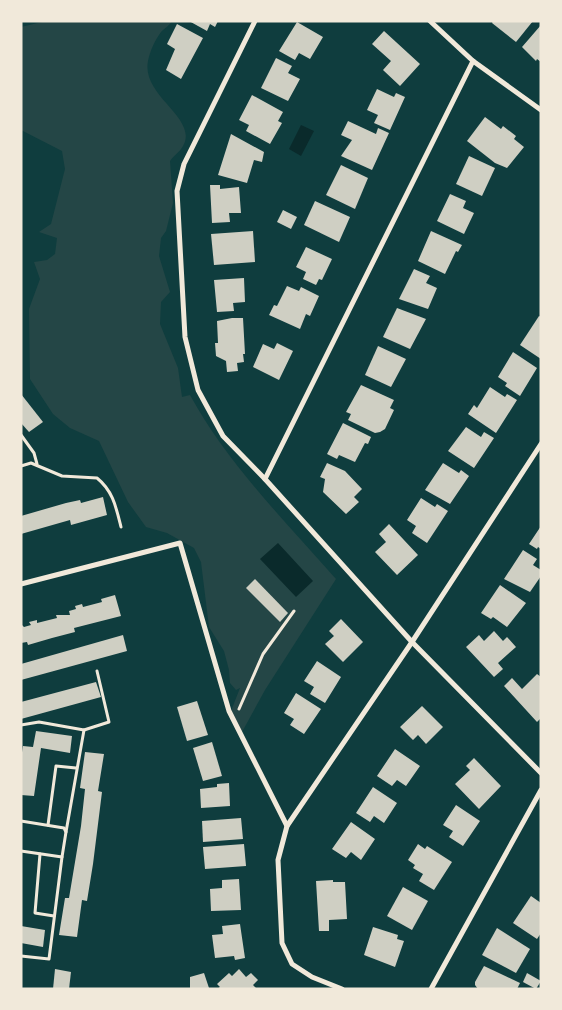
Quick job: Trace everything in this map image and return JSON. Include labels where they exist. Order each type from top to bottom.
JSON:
[{"type":"street","points":[[255,21],[184,164],[177,192],[185,336],[198,390],[223,436],[266,479],[412,642],[541,773]]},
{"type":"street","points":[[430,21],[473,61],[541,110]]},
{"type":"street","points":[[266,479],[473,61]]},
{"type":"street","points":[[342,989],[312,977],[292,964],[282,943],[278,860],[287,826],[412,642],[541,444]]},
{"type":"street","points":[[21,584],[180,543],[229,711],[287,826]]},
{"type":"street","points":[[431,989],[541,790]]},
{"type":"path","points":[[21,435],[34,453],[37,464]]},
{"type":"path","points":[[21,466],[31,463],[62,476],[97,478],[109,490],[115,501],[121,527]]},
{"type":"path","points":[[234,721],[263,654],[294,611]]},
{"type":"path","points":[[21,726],[40,722],[84,730],[109,722],[97,671]]},
{"type":"path","points":[[21,956],[49,960],[62,857],[84,730]]},
{"type":"path","points":[[48,826],[56,766],[76,768]]},
{"type":"path","points":[[21,821],[64,828],[66,832]]},
{"type":"path","points":[[21,851],[62,857]]},
{"type":"path","points":[[40,854],[35,913],[54,916]]},
{"type":"shaded area","points":[[46,21],[172,21],[157,38],[148,61],[148,74],[153,85],[177,116],[186,136],[182,148],[170,161],[173,203],[166,231],[161,238],[159,256],[170,292],[161,302],[160,324],[178,368],[182,397],[190,395],[221,444],[239,468],[336,579],[265,690],[242,732],[231,711],[240,688],[236,690],[230,683],[224,651],[209,627],[201,562],[194,548],[167,533],[146,527],[128,502],[99,441],[70,428],[53,414],[30,379],[29,309],[40,279],[34,262],[47,260],[55,254],[57,238],[39,232],[51,224],[65,169],[62,151],[21,130],[21,27]]},
{"type":"shaded area","points":[[301,125],[314,131],[301,156],[289,149]]},
{"type":"shaded area","points":[[278,543],[313,581],[296,597],[260,559]]},
{"type":"building","points":[[189,21],[218,21],[215,27],[210,24],[207,31]]},
{"type":"building","points":[[493,21],[533,21],[516,42],[492,23]]},
{"type":"building","points":[[297,22],[323,37],[310,59],[299,53],[295,60],[279,51]]},
{"type":"building","points":[[177,24],[203,38],[181,79],[166,70],[175,49],[167,44]]},
{"type":"building","points":[[541,25],[541,62],[537,59],[536,61],[522,47]]},
{"type":"building","points":[[384,31],[420,64],[400,86],[383,70],[391,61],[372,44]]},
{"type":"building","points":[[276,58],[292,66],[288,73],[300,79],[288,101],[261,88]]},
{"type":"building","points":[[377,89],[394,97],[396,93],[405,97],[390,130],[374,123],[378,115],[367,110]]},
{"type":"building","points":[[252,95],[283,112],[278,121],[282,123],[270,144],[246,131],[249,125],[239,120]]},
{"type":"building","points":[[485,117],[501,129],[503,126],[516,136],[514,139],[524,147],[507,168],[495,163],[467,141]]},
{"type":"building","points":[[348,121],[376,134],[378,128],[389,133],[372,170],[341,156],[352,140],[341,135]]},
{"type":"building","points":[[231,134],[264,152],[262,162],[254,160],[247,183],[218,175]]},
{"type":"building","points":[[469,156],[495,168],[482,196],[456,184]]},
{"type":"building","points":[[341,165],[368,178],[355,209],[326,195]]},
{"type":"building","points":[[210,185],[220,185],[220,189],[239,187],[241,213],[229,213],[230,222],[212,223]]},
{"type":"building","points":[[450,194],[466,201],[463,208],[474,213],[464,234],[437,221]]},
{"type":"building","points":[[315,201],[350,217],[339,242],[304,225]]},
{"type":"building","points":[[283,210],[297,217],[291,229],[277,222]]},
{"type":"building","points":[[253,231],[255,262],[214,265],[211,234]]},
{"type":"building","points":[[431,231],[462,245],[458,252],[456,251],[445,274],[418,261]]},
{"type":"building","points":[[306,247],[332,259],[322,280],[319,279],[316,285],[303,279],[306,272],[296,267]]},
{"type":"building","points":[[414,269],[430,276],[426,283],[437,288],[428,309],[399,299]]},
{"type":"building","points":[[244,278],[245,302],[233,303],[234,311],[217,312],[214,280]]},
{"type":"building","points":[[287,286],[299,291],[301,287],[319,296],[310,316],[306,314],[300,329],[269,315],[274,305],[277,306]]},
{"type":"building","points":[[397,308],[426,319],[410,349],[383,337]]},
{"type":"building","points":[[539,316],[541,317],[541,359],[520,345]]},
{"type":"building","points":[[243,318],[245,354],[243,354],[244,362],[237,363],[238,371],[227,372],[226,361],[216,356],[215,343],[218,343],[217,321]]},
{"type":"building","points":[[277,343],[293,351],[279,380],[253,367],[263,344],[274,349]]},
{"type":"building","points":[[378,346],[406,359],[391,387],[365,375]]},
{"type":"building","points":[[513,352],[537,368],[520,396],[505,386],[507,383],[498,377]]},
{"type":"building","points":[[361,385],[394,400],[390,408],[394,410],[385,429],[380,432],[375,433],[348,420],[351,414],[346,412]]},
{"type":"building","points":[[490,387],[505,397],[507,394],[517,400],[496,433],[468,414],[474,405],[477,408]]},
{"type":"building","points":[[21,394],[43,422],[29,432],[21,423]]},
{"type":"building","points":[[343,423],[371,437],[368,444],[365,443],[355,462],[339,455],[337,459],[327,454]]},
{"type":"building","points":[[466,427],[481,437],[484,432],[494,438],[474,468],[448,451]]},
{"type":"building","points":[[327,463],[345,471],[362,489],[354,497],[359,502],[346,514],[323,492],[325,479],[320,477]]},
{"type":"building","points":[[443,463],[459,473],[461,470],[469,476],[450,504],[425,490]]},
{"type":"building","points":[[103,497],[107,515],[71,525],[70,520],[21,534],[21,516],[66,503],[80,500],[81,503]]},
{"type":"building","points":[[421,498],[435,507],[437,504],[448,511],[427,543],[412,533],[416,526],[407,520]]},
{"type":"building","points":[[389,524],[418,555],[397,575],[375,552],[386,542],[379,534]]},
{"type":"building","points":[[541,526],[541,549],[538,547],[537,549],[529,544]]},
{"type":"building","points":[[523,550],[537,559],[533,565],[541,570],[541,576],[530,592],[504,579]]},
{"type":"building","points":[[255,579],[288,613],[280,622],[246,588]]},
{"type":"building","points":[[500,585],[526,603],[507,627],[493,617],[491,619],[481,613]]},
{"type":"building","points":[[115,595],[121,616],[74,628],[75,632],[28,645],[27,642],[21,643],[21,624],[24,627],[31,625],[29,622],[37,620],[37,623],[57,618],[56,615],[70,615],[69,611],[76,609],[75,606],[82,604],[83,607],[102,602],[101,599]]},
{"type":"building","points":[[341,619],[363,642],[343,662],[325,644],[334,636],[329,631]]},
{"type":"building","points":[[494,631],[503,641],[507,637],[516,647],[498,663],[503,669],[494,677],[466,647],[479,635],[484,641]]},
{"type":"building","points":[[123,635],[127,651],[21,680],[21,664]]},
{"type":"building","points":[[317,661],[341,677],[325,703],[310,694],[314,687],[304,681]]},
{"type":"building","points":[[537,674],[541,677],[541,718],[537,722],[504,686],[512,678],[522,689]]},
{"type":"building","points":[[96,682],[101,697],[21,719],[21,702]]},
{"type":"building","points":[[296,693],[321,709],[304,734],[290,725],[294,719],[284,713]]},
{"type":"building","points":[[197,701],[208,735],[187,741],[177,707]]},
{"type":"building","points":[[422,706],[443,727],[426,744],[418,735],[413,740],[400,727]]},
{"type":"building","points":[[36,731],[72,736],[70,753],[41,748],[34,796],[21,795],[23,746],[33,747]]},
{"type":"building","points":[[212,742],[222,776],[203,781],[193,748]]},
{"type":"building","points":[[395,749],[420,766],[406,786],[397,780],[392,786],[377,776]]},
{"type":"building","points":[[85,752],[104,754],[98,791],[102,792],[93,864],[87,901],[82,900],[77,937],[59,935],[65,898],[69,898],[81,826],[85,789],[80,788]]},
{"type":"building","points":[[474,758],[501,786],[479,809],[455,784],[470,770],[466,766]]},
{"type":"building","points":[[229,783],[230,806],[201,808],[200,789]]},
{"type":"building","points":[[373,787],[397,803],[384,823],[374,816],[370,822],[356,813]]},
{"type":"building","points":[[456,805],[480,821],[463,846],[449,837],[453,831],[443,825]]},
{"type":"building","points":[[241,818],[243,839],[203,842],[202,821]]},
{"type":"building","points":[[351,822],[375,839],[361,860],[351,852],[346,858],[332,849]]},
{"type":"building","points":[[244,844],[246,866],[205,869],[203,847]]},
{"type":"building","points":[[418,844],[425,849],[427,846],[452,862],[434,890],[419,881],[423,874],[413,868],[415,865],[408,860]]},
{"type":"building","points":[[239,879],[241,910],[211,911],[210,889],[222,888],[222,880]]},
{"type":"building","points":[[333,880],[333,882],[345,882],[347,919],[329,920],[329,931],[319,931],[316,881]]},
{"type":"building","points":[[403,887],[428,901],[412,930],[387,916]]},
{"type":"building","points":[[531,896],[541,903],[541,933],[537,939],[513,923]]},
{"type":"building","points":[[240,924],[245,958],[235,960],[234,956],[215,958],[212,935],[223,934],[222,926]]},
{"type":"building","points":[[21,926],[45,930],[43,947],[21,943]]},
{"type":"building","points":[[373,927],[398,935],[397,939],[404,941],[395,967],[364,955]]},
{"type":"building","points":[[497,928],[530,949],[516,973],[482,955]]},
{"type":"building","points":[[484,966],[520,983],[517,989],[478,989],[475,982]]},
{"type":"building","points":[[55,969],[71,972],[69,989],[53,989]]},
{"type":"building","points":[[239,969],[246,977],[251,973],[258,980],[253,985],[257,989],[217,989],[220,987],[217,984],[229,973],[232,976]]},
{"type":"building","points":[[204,973],[209,988],[190,989],[190,977]]},
{"type":"building","points":[[527,973],[541,981],[536,989],[523,982]]}]
